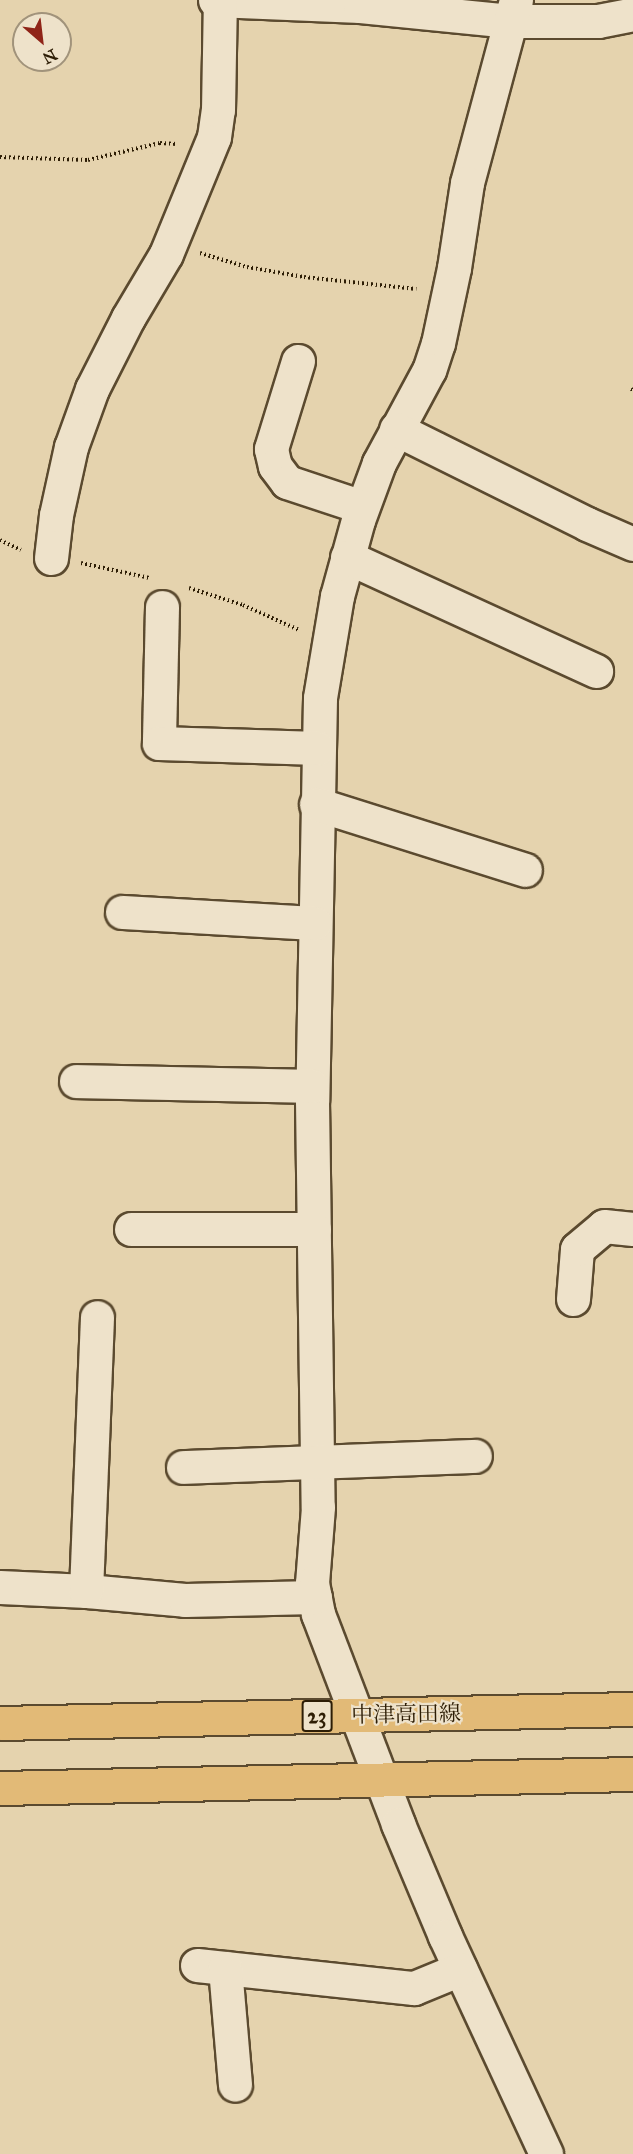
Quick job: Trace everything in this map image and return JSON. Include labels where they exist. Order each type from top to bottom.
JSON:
[{"type":"main road","name":"中津高田線","points":[[0,1723],[633,1709]]},
{"type":"main road","points":[[0,1788],[633,1774]]},
{"type":"street","points":[[215,0],[513,11],[598,21],[633,14]]},
{"type":"street","points":[[51,558],[56,515],[71,447],[92,389],[171,242],[214,137],[218,110],[220,0]]},
{"type":"street","points":[[513,11],[467,183],[449,293],[429,370],[396,429],[362,507],[347,557],[325,668],[316,804],[312,1086],[318,1520],[312,1583],[354,1715],[379,1779],[460,1969],[546,2154]]},
{"type":"street","points":[[298,361],[271,449],[275,466],[288,482],[362,507]]},
{"type":"street","points":[[396,429],[587,525],[633,544]]},
{"type":"street","points":[[347,557],[596,671]]},
{"type":"street","points":[[162,607],[159,743],[318,748]]},
{"type":"street","points":[[316,804],[525,870]]},
{"type":"street","points":[[122,912],[315,923]]},
{"type":"street","points":[[76,1081],[312,1086]]},
{"type":"street","points":[[573,1299],[577,1249],[604,1226],[633,1229]]},
{"type":"street","points":[[131,1229],[314,1229]]},
{"type":"street","points":[[86,1591],[97,1317]]},
{"type":"street","points":[[183,1467],[475,1456]]},
{"type":"street","points":[[0,1587],[86,1591],[185,1600],[315,1597]]},
{"type":"street","points":[[235,2085],[211,1967],[414,1988],[460,1969]]},
{"type":"path","points":[[0,157],[88,159],[160,143],[210,145]]},
{"type":"path","points":[[171,242],[247,267],[339,282],[449,293]]}]
